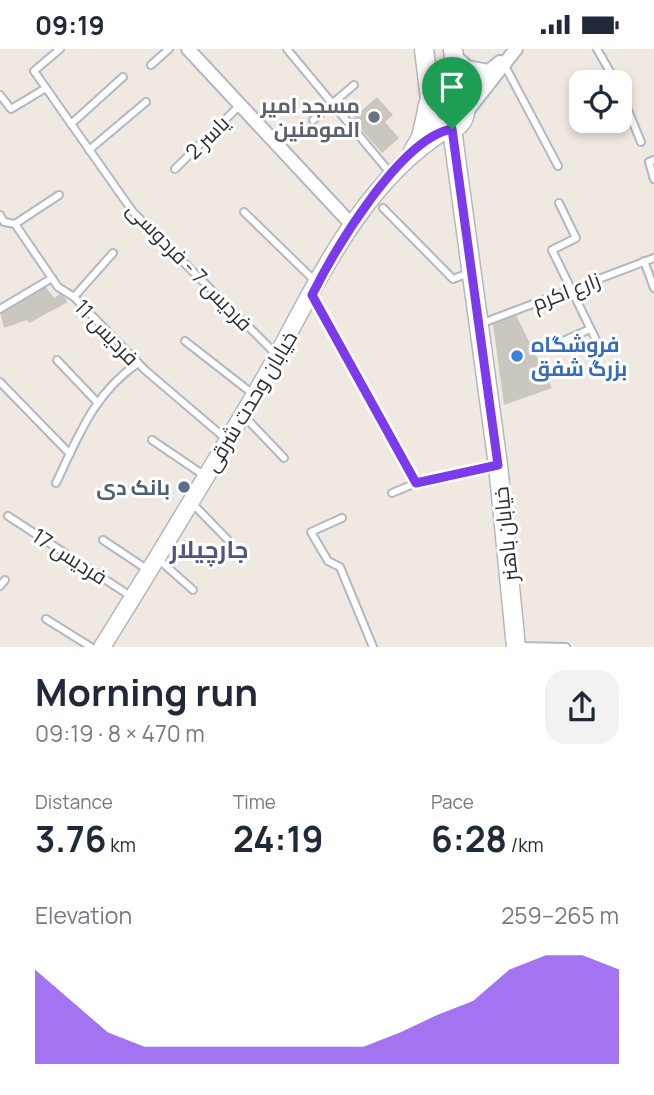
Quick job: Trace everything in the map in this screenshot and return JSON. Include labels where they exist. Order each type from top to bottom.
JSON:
[{"type":"main road","points":[[424,49],[428,105],[434,127],[443,133],[464,115],[464,104],[458,96],[454,52]]},
{"type":"main road","points":[[428,105],[443,92],[458,96]]},
{"type":"main road","name":"خیابان باهنر","points":[[443,133],[455,149],[498,465],[514,647]]},
{"type":"street","points":[[188,49],[352,225]]},
{"type":"street","points":[[454,52],[467,67],[488,71]]},
{"type":"street","points":[[458,96],[510,56]]},
{"type":"street","points":[[464,115],[510,56]]},
{"type":"street","points":[[405,160],[420,137],[428,105]]},
{"type":"street","points":[[405,160],[443,133]]},
{"type":"street","name":"خیابان وحدت شرقی","points":[[102,647],[278,355],[352,225],[405,160]]},
{"type":"lane","name":"فردیس 7 - فردوسی","points":[[60,49],[34,71],[132,212],[278,355]]},
{"type":"lane","points":[[151,65],[169,49]]},
{"type":"lane","points":[[287,49],[391,174]]},
{"type":"lane","points":[[597,49],[609,70]]},
{"type":"lane","points":[[510,56],[558,166]]},
{"type":"lane","points":[[71,124],[122,77]]},
{"type":"lane","points":[[313,120],[354,85]]},
{"type":"lane","points":[[0,95],[11,109],[46,88]]},
{"type":"lane","points":[[89,150],[146,102]]},
{"type":"lane","name":"یاسر 2","points":[[175,169],[240,105]]},
{"type":"lane","points":[[632,120],[641,142]]},
{"type":"lane","points":[[654,160],[649,162],[654,179]]},
{"type":"lane","points":[[15,224],[59,195]]},
{"type":"lane","points":[[559,203],[576,238],[552,250],[600,348]]},
{"type":"lane","points":[[383,208],[453,279],[471,272]]},
{"type":"lane","points":[[244,212],[315,289],[416,483]]},
{"type":"lane","name":"فردیس 11","points":[[0,215],[4,222],[15,224],[58,287],[74,297],[138,363],[227,440]]},
{"type":"lane","points":[[74,297],[113,253]]},
{"type":"lane","name":"زارع اکرم","points":[[478,325],[654,258]]},
{"type":"lane","points":[[644,261],[654,288]]},
{"type":"lane","points":[[0,309],[52,278]]},
{"type":"lane","points":[[554,345],[590,329]]},
{"type":"lane","points":[[185,341],[254,395]]},
{"type":"lane","points":[[57,360],[96,401]]},
{"type":"lane","points":[[56,483],[96,401],[116,378],[138,363]]},
{"type":"lane","points":[[0,382],[69,454]]},
{"type":"lane","points":[[242,414],[284,458]]},
{"type":"lane","points":[[152,440],[205,476]]},
{"type":"lane","points":[[392,493],[416,483],[498,465]]},
{"type":"lane","points":[[189,501],[227,539]]},
{"type":"lane","name":"فردیس 17","points":[[8,516],[132,597]]},
{"type":"lane","points":[[342,518],[311,532],[328,561],[340,567],[373,647]]},
{"type":"lane","points":[[103,540],[152,563],[193,590]]},
{"type":"lane","points":[[46,619],[91,647]]},
{"type":"lane","points":[[514,647],[566,647]]},
{"type":"building","points":[[377,97],[393,115],[385,122],[399,138],[382,153],[352,119]]},
{"type":"building","points":[[45,286],[54,298],[61,293],[68,302],[29,323],[27,320],[4,328],[0,312]]},
{"type":"building","name":"فروشگاه بزرگ شفق","points":[[516,315],[552,388],[504,405],[493,324]]},
{"type":"place","name":"مسجد امیر المومنین","points":[[374,117]]},
{"type":"place","name":"فروشگاه بزرگ شفق","points":[[517,356]]},
{"type":"place","name":"بانک دی","points":[[184,487]]},
{"type":"district","name":"جارچیلار","points":[[209,548]]},
{"type":"route","points":[[452,129],[498,465],[416,483],[312,295],[352,225],[391,174],[431,140],[452,129]]}]
